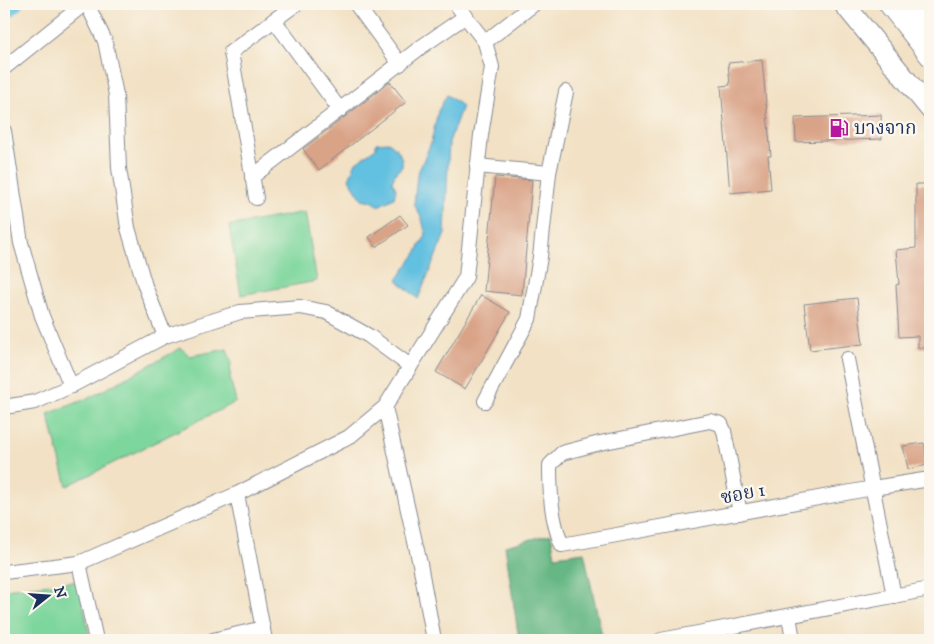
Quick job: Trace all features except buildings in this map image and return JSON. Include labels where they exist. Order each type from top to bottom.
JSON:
[{"type":"main road","points":[[844,4],[930,109]]},
{"type":"main road","points":[[859,4],[930,96]]},
{"type":"main road","points":[[889,4],[930,56]]},
{"type":"main road","points":[[909,4],[930,32]]},
{"type":"street","points":[[4,68],[86,4],[104,41],[116,95],[119,168],[128,228],[145,286],[166,336]]},
{"type":"street","points":[[256,198],[232,52],[296,4]]},
{"type":"street","points":[[356,4],[400,64]]},
{"type":"street","points":[[4,572],[79,563],[237,494],[349,437],[384,407],[466,277],[477,166],[492,67],[485,42],[456,4]]},
{"type":"street","points":[[485,42],[534,4]]},
{"type":"street","points":[[252,177],[421,47],[466,16]]},
{"type":"street","points":[[274,20],[340,110]]},
{"type":"street","points":[[486,401],[529,319],[540,257],[549,173],[566,92]]},
{"type":"street","points":[[4,131],[21,244],[42,316],[71,386]]},
{"type":"street","points":[[477,166],[549,173]]},
{"type":"street","points":[[4,407],[35,402],[71,386],[166,336],[240,312],[300,307],[326,312],[368,336],[410,366]]},
{"type":"street","points":[[847,358],[894,596]]},
{"type":"street","points":[[384,407],[420,564],[434,640]]},
{"type":"street","name":"ซอย 1","points":[[740,514],[724,431],[721,424],[710,421],[600,443],[562,453],[550,465],[550,491],[556,531],[562,545],[740,514],[873,488],[930,479]]},
{"type":"street","points":[[213,640],[264,634],[237,494]]},
{"type":"street","points":[[79,563],[96,640]]},
{"type":"street","points":[[661,640],[697,637],[789,616],[930,589]]},
{"type":"street","points":[[789,616],[793,640]]},
{"type":"green space","points":[[305,212],[317,281],[241,295],[229,226]]},
{"type":"green space","points":[[181,348],[190,356],[227,349],[231,361],[230,378],[236,402],[67,486],[48,414],[91,397]]},
{"type":"green space","points":[[551,534],[555,556],[584,552],[603,640],[519,640],[505,546]]},
{"type":"green space","points":[[79,581],[90,640],[4,640],[4,589]]},
{"type":"water","points":[[447,95],[462,106],[449,142],[445,234],[418,299],[397,280],[426,235],[422,219],[414,204],[417,175],[431,143],[438,111]]},
{"type":"water","points":[[388,142],[399,153],[402,159],[402,167],[396,172],[392,181],[396,189],[394,198],[378,206],[374,202],[362,199],[349,179],[356,162],[376,148],[376,143]]},
{"type":"waterway","points":[[4,13],[15,4]]},
{"type":"place","name":"บางจาก","points":[[839,128]]}]
